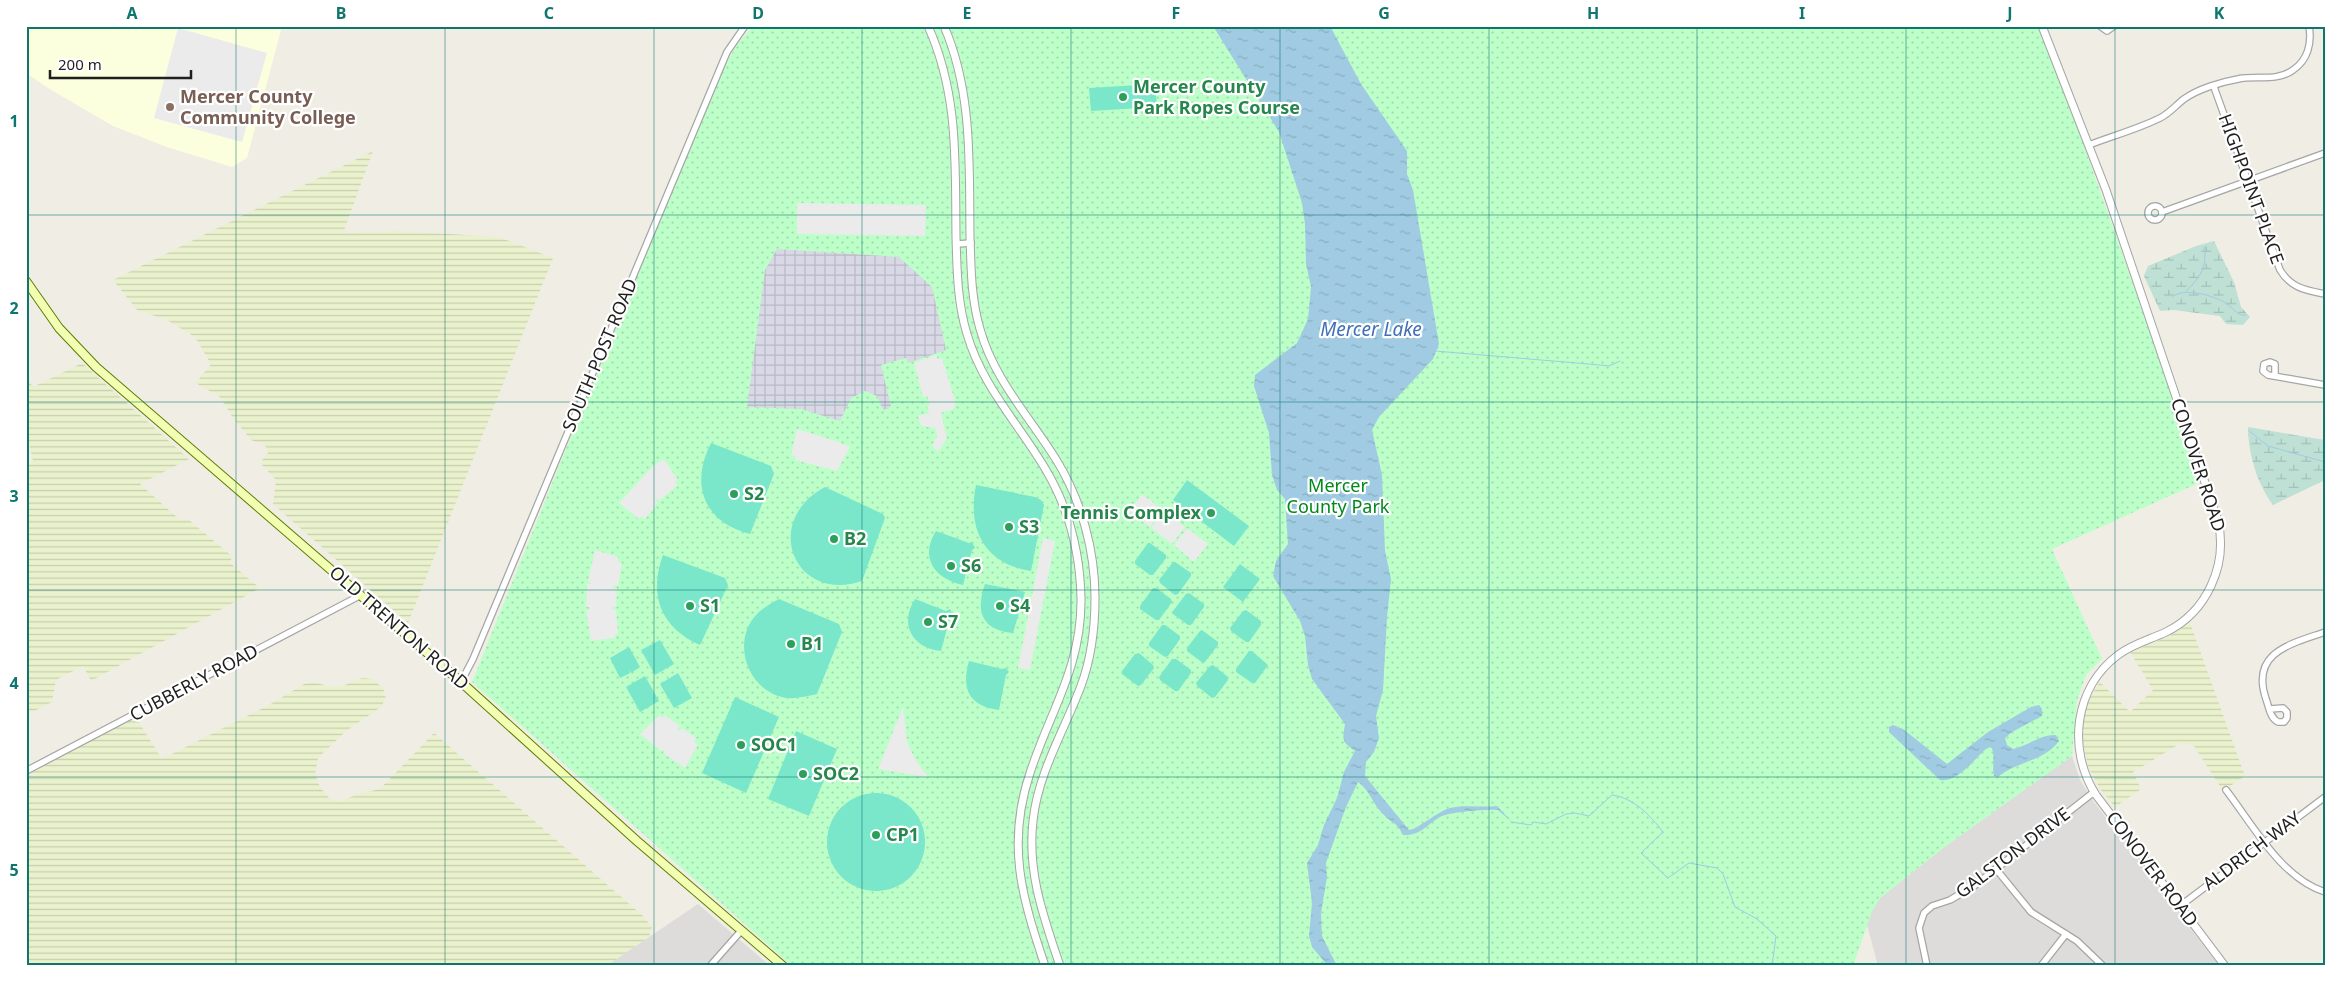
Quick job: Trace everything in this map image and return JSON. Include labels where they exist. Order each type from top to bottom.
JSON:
[{"type":"main road","name":"OLD TRENTON ROAD","points":[[26,281],[59,328],[90,361],[461,682],[637,841],[783,966]]},
{"type":"street","points":[[928,26],[944,70],[952,108],[959,302],[970,343],[987,382],[1045,468],[1062,502],[1072,535],[1080,584],[1080,620],[1070,673],[1031,770],[1022,801],[1018,833],[1018,866],[1023,898],[1045,966]]},
{"type":"street","points":[[944,26],[958,66],[966,108],[971,284],[980,332],[999,376],[1056,460],[1072,490],[1085,526],[1094,577],[1093,634],[1085,672],[1044,775],[1032,827],[1032,861],[1036,892],[1060,966]]},
{"type":"street","name":"CONOVER ROAD","points":[[2042,26],[2088,144],[2196,453],[2218,521],[2222,541],[2218,568],[2210,589],[2199,606],[2176,627],[2118,654],[2102,670],[2090,688],[2082,709],[2078,740],[2084,772],[2094,792],[2225,966]]},
{"type":"street","points":[[2100,26],[2107,31],[2114,26]]},
{"type":"street","points":[[2088,144],[2160,119],[2189,96],[2214,87],[2243,78],[2276,77],[2289,73],[2300,64],[2307,53],[2310,39],[2309,26]]},
{"type":"street","name":"SOUTH POST ROAD","points":[[461,682],[473,659],[713,84],[727,52],[743,27]]},
{"type":"street","name":"HIGHPOINT PLACE","points":[[2214,87],[2284,276],[2299,288],[2325,294]]},
{"type":"street","points":[[2162,212],[2325,153]]},
{"type":"street","points":[[956,244],[970,243]]},
{"type":"street","points":[[2275,376],[2325,385]]},
{"type":"street","points":[[1022,436],[1034,428]]},
{"type":"street","name":"CUBBERLY ROAD","points":[[26,771],[361,595]]},
{"type":"street","points":[[2270,710],[2262,679],[2268,660],[2284,646],[2325,632]]},
{"type":"street","points":[[2226,790],[2291,873],[2308,885],[2325,892]]},
{"type":"street","name":"GALSTON DRIVE","points":[[1927,966],[1919,928],[1924,913],[1932,906],[1963,894],[2094,792]]},
{"type":"street","name":"ALDRICH WAY","points":[[2180,906],[2325,797]]},
{"type":"street","points":[[1996,869],[2031,912],[2066,934],[2087,950],[2103,966]]},
{"type":"street","points":[[710,966],[741,931]]},
{"type":"street","points":[[2041,966],[2066,934]]},
{"type":"shaded area","name":"Mercer County Community College","points":[[26,26],[282,26],[247,158],[232,167],[167,147],[113,126],[48,88],[26,73]]},
{"type":"shaded area","points":[[178,28],[267,53],[242,142],[154,118]]},
{"type":"shaded area","points":[[373,151],[343,233],[400,231],[499,237],[553,258],[408,623],[273,504],[276,480],[260,463],[268,453],[265,445],[251,440],[233,418],[220,397],[196,383],[211,364],[195,337],[167,320],[137,310],[113,280]]},
{"type":"shaded area","points":[[797,203],[926,205],[925,236],[797,234]]},
{"type":"shaded area","points":[[777,249],[899,257],[932,287],[946,350],[908,363],[906,358],[881,365],[891,407],[883,410],[877,396],[865,391],[851,398],[840,421],[801,409],[747,407],[765,270]]},
{"type":"shaded area","points":[[936,355],[938,359],[942,358],[956,404],[953,409],[941,413],[947,438],[938,452],[932,445],[937,437],[935,428],[921,426],[918,416],[929,413],[927,406],[930,405],[927,396],[923,397],[914,363]]},
{"type":"shaded area","points":[[82,363],[189,459],[140,484],[180,520],[188,519],[233,557],[229,562],[260,588],[91,681],[83,666],[56,680],[52,702],[26,715],[26,464],[33,461],[26,430],[26,377],[33,387]]},
{"type":"shaded area","points":[[797,429],[850,447],[837,471],[795,460],[796,456],[791,455]]},
{"type":"shaded area","points":[[664,459],[678,480],[675,482],[678,485],[659,501],[656,498],[655,500],[658,503],[645,519],[641,516],[639,519],[619,503],[653,466]]},
{"type":"shaded area","points":[[1142,494],[1163,510],[1150,527],[1129,512]]},
{"type":"shaded area","points":[[1164,511],[1185,527],[1172,544],[1151,528]]},
{"type":"shaded area","points":[[1187,528],[1208,544],[1194,562],[1174,545]]},
{"type":"shaded area","points":[[1043,538],[1055,541],[1030,670],[1018,668]]},
{"type":"shaded area","points":[[595,550],[618,557],[618,562],[622,563],[618,586],[614,585],[613,588],[617,588],[616,607],[612,607],[612,609],[616,610],[618,634],[615,635],[615,638],[591,641],[586,610],[590,610],[590,607],[586,607],[587,584],[592,584],[588,581]]},
{"type":"shaded area","points":[[2190,623],[2245,776],[2223,791],[2194,746],[2181,743],[2133,772],[2141,789],[2115,807],[2100,789],[2088,766],[2083,743],[2083,720],[2088,700],[2100,682],[2130,712],[2153,690],[2130,652],[2160,640]]},
{"type":"shaded area","points":[[362,678],[372,679],[383,688],[386,698],[381,707],[346,731],[318,758],[315,774],[320,787],[330,799],[341,801],[358,794],[380,789],[434,733],[643,916],[652,927],[649,937],[606,966],[26,966],[26,774],[135,716],[162,759],[269,705],[304,684],[314,682],[330,687],[343,686]]},
{"type":"shaded area","points":[[903,707],[907,742],[915,759],[928,777],[878,769]]},
{"type":"shaded area","points":[[659,715],[662,718],[665,715],[680,726],[677,730],[679,731],[682,728],[696,738],[694,742],[698,745],[685,768],[663,753],[665,749],[661,751],[640,734]]},
{"type":"shaded area","points":[[2072,756],[2080,780],[2094,802],[2219,966],[1878,966],[1867,925],[1872,911],[1880,898],[1947,845]]},
{"type":"shaded area","points":[[698,904],[770,966],[606,966]]},
{"type":"green space","name":"Mercer County Park","points":[[753,26],[2039,26],[2068,101],[2203,481],[2052,549],[2102,659],[2086,675],[2077,701],[2072,756],[1947,845],[1880,898],[1872,911],[1853,966],[792,966],[472,682],[595,377],[723,69],[736,46]]},
{"type":"green space","name":"Mercer County Park Ropes Course","points":[[1155,84],[1157,107],[1091,111],[1089,88]]},
{"type":"green space","points":[[2214,241],[2234,282],[2241,307],[2250,317],[2243,325],[2226,324],[2220,316],[2174,310],[2160,311],[2144,276],[2148,266],[2196,246]]},
{"type":"green space","points":[[2248,427],[2325,440],[2325,480],[2273,505],[2262,488],[2254,468]]},
{"type":"green space","name":"S2","points":[[711,443],[771,466],[774,474],[750,534],[734,528],[721,520],[711,511],[705,499],[702,487],[702,473]]},
{"type":"green space","name":"Tennis Complex","points":[[1187,480],[1249,526],[1234,546],[1173,500]]},
{"type":"green space","name":"S3","points":[[976,485],[1035,497],[1041,500],[1044,505],[1031,571],[1001,561],[983,542],[977,530],[974,516]]},
{"type":"green space","name":"B2","points":[[825,487],[883,514],[885,518],[862,581],[838,585],[819,581],[804,570],[794,555],[791,538],[794,519],[805,502]]},
{"type":"green space","name":"S6","points":[[936,531],[969,543],[972,542],[975,548],[972,550],[963,585],[945,578],[933,566],[929,550]]},
{"type":"green space","points":[[1148,543],[1166,555],[1166,558],[1153,575],[1150,575],[1135,564],[1135,561]]},
{"type":"green space","name":"S1","points":[[663,555],[725,578],[728,585],[700,645],[676,629],[667,620],[661,609],[657,584]]},
{"type":"green space","points":[[1173,562],[1191,573],[1191,576],[1178,594],[1175,595],[1160,583],[1159,580]]},
{"type":"green space","points":[[1240,564],[1260,579],[1243,602],[1223,587]]},
{"type":"green space","name":"S4","points":[[985,584],[1025,592],[1013,633],[994,628],[984,618],[981,611],[981,603]]},
{"type":"green space","points":[[1153,588],[1156,588],[1171,599],[1172,602],[1159,620],[1156,620],[1140,609],[1140,606]]},
{"type":"green space","points":[[1189,593],[1204,604],[1204,607],[1191,625],[1188,625],[1173,614],[1173,611],[1186,594]]},
{"type":"green space","name":"B1","points":[[779,599],[839,624],[842,632],[817,694],[786,698],[774,694],[755,679],[749,668],[745,657],[744,644],[746,632],[758,613]]},
{"type":"green space","name":"S7","points":[[915,599],[946,611],[950,609],[953,614],[950,617],[941,651],[922,645],[911,633],[908,617]]},
{"type":"green space","points":[[1246,610],[1261,621],[1261,625],[1249,642],[1246,642],[1231,631],[1230,628],[1243,611]]},
{"type":"green space","points":[[1162,625],[1165,625],[1180,636],[1180,639],[1168,656],[1165,657],[1149,646],[1149,643]]},
{"type":"green space","points":[[1202,630],[1218,642],[1218,645],[1203,663],[1187,651],[1187,648]]},
{"type":"green space","points":[[660,640],[674,664],[655,675],[641,650]]},
{"type":"green space","points":[[629,647],[640,667],[631,673],[629,670],[630,673],[620,678],[610,658]]},
{"type":"green space","points":[[1249,651],[1252,651],[1268,665],[1255,683],[1252,683],[1236,672],[1236,669]]},
{"type":"green space","points":[[1139,653],[1154,668],[1141,685],[1138,686],[1122,674],[1122,671],[1135,654]]},
{"type":"green space","points":[[1172,659],[1176,659],[1191,670],[1191,673],[1178,691],[1175,691],[1160,680],[1159,677]]},
{"type":"green space","points":[[969,661],[1002,669],[1006,668],[1009,672],[1006,675],[999,710],[981,705],[970,694],[966,680]]},
{"type":"green space","points":[[1213,665],[1228,677],[1228,680],[1215,697],[1212,698],[1197,686],[1196,683]]},
{"type":"green space","points":[[678,673],[692,698],[674,708],[660,684]]},
{"type":"green space","points":[[645,676],[659,701],[640,712],[626,687]]},
{"type":"green space","name":"SOC1","points":[[735,697],[779,717],[746,793],[702,773]]},
{"type":"green space","name":"SOC2","points":[[796,731],[837,749],[809,816],[768,799]]},
{"type":"green space","name":"CP1","points":[[876,793],[895,797],[911,807],[921,823],[925,842],[921,861],[911,877],[895,887],[876,891],[857,887],[841,877],[831,861],[827,842],[831,823],[841,807],[857,797]]},
{"type":"water","name":"Mercer Lake","points":[[1213,26],[1330,26],[1361,84],[1407,151],[1407,174],[1413,190],[1439,344],[1433,359],[1379,417],[1372,430],[1382,475],[1385,551],[1391,579],[1383,690],[1376,716],[1379,738],[1374,752],[1366,762],[1365,776],[1409,830],[1445,810],[1462,806],[1497,806],[1512,822],[1498,810],[1459,812],[1440,817],[1415,834],[1403,835],[1397,826],[1381,812],[1366,789],[1358,782],[1346,807],[1326,863],[1327,877],[1321,913],[1322,936],[1337,966],[1328,966],[1312,947],[1309,936],[1312,903],[1307,863],[1318,845],[1324,825],[1337,798],[1344,772],[1355,751],[1344,740],[1345,724],[1312,679],[1308,665],[1305,636],[1300,621],[1273,576],[1276,561],[1288,544],[1285,499],[1277,490],[1272,475],[1269,433],[1254,386],[1255,375],[1297,343],[1308,319],[1311,287],[1306,264],[1305,224],[1302,203],[1279,132]]},
{"type":"water","points":[[2039,705],[2042,709],[2042,716],[2012,732],[2005,738],[2007,745],[2013,749],[2050,735],[2056,735],[2059,741],[2046,753],[1998,777],[1994,776],[1992,748],[1988,747],[1960,774],[1947,780],[1940,780],[1889,732],[1889,727],[1893,725],[1903,729],[1947,764],[1988,732],[2031,707]]},
{"type":"waterway","points":[[2186,291],[2202,271],[2205,260],[2204,247]]},
{"type":"waterway","points":[[2172,297],[2183,293],[2198,293],[2224,302],[2237,313],[2246,315]]},
{"type":"waterway","points":[[1435,351],[1609,366],[1620,361]]},
{"type":"waterway","points":[[2249,431],[2268,446],[2325,462]]},
{"type":"waterway","points":[[1511,822],[1531,825],[1534,822],[1546,824],[1566,814],[1575,813],[1589,816],[1612,795],[1627,800],[1641,808],[1663,832],[1641,853],[1668,878],[1689,863],[1717,868],[1723,874],[1735,907],[1757,919],[1776,936],[1772,966]]},
{"type":"place","name":"Mercer County Park Ropes Course","points":[[1123,97]]},
{"type":"place","name":"Mercer County Community College","points":[[170,107]]},
{"type":"place","name":"S2","points":[[734,494]]},
{"type":"place","name":"Tennis Complex","points":[[1211,513]]},
{"type":"place","name":"S3","points":[[1009,527]]},
{"type":"place","name":"B2","points":[[834,539]]},
{"type":"place","name":"S6","points":[[951,566]]},
{"type":"place","name":"S1","points":[[690,606]]},
{"type":"place","name":"S4","points":[[1000,606]]},
{"type":"place","name":"S7","points":[[928,622]]},
{"type":"place","name":"B1","points":[[791,644]]},
{"type":"place","name":"SOC1","points":[[741,745]]},
{"type":"place","name":"SOC2","points":[[803,774]]},
{"type":"place","name":"CP1","points":[[876,835]]}]
